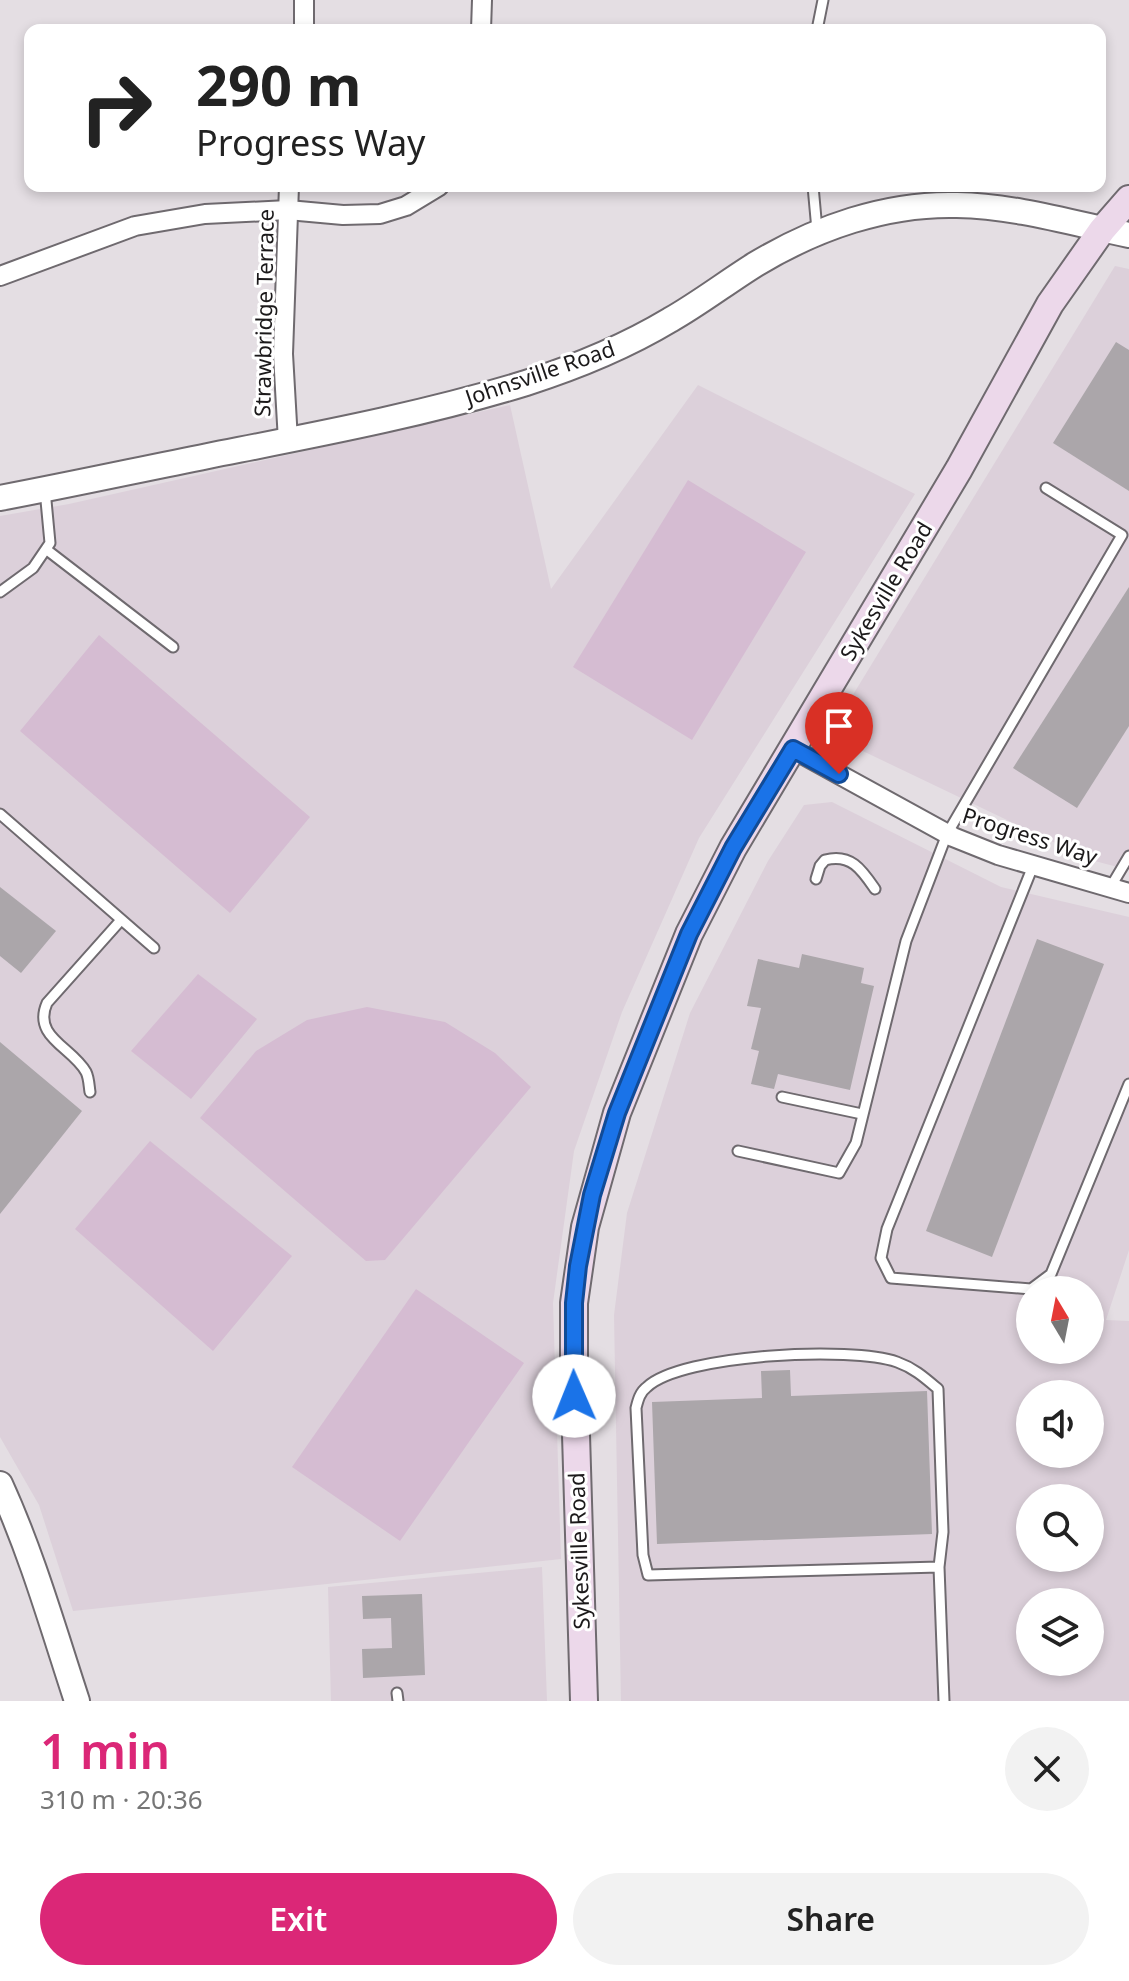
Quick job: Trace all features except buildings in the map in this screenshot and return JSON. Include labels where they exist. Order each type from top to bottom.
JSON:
[{"type":"main road","name":"Sykesville Road","points":[[584,1701],[574,1303],[585,1227],[617,1113],[689,934],[733,848],[959,469],[1050,304],[1102,230],[1129,199]]},
{"type":"street","points":[[304,0],[304,24]]},
{"type":"street","points":[[481,24],[482,0]]},
{"type":"street","name":"Strawbridge Terrace","points":[[288,441],[283,354],[289,192]]},
{"type":"street","points":[[0,276],[135,226],[205,214],[288,210],[343,215],[380,214],[406,206],[429,192]]},
{"type":"street","name":"Johnsville Road","points":[[0,498],[288,441],[467,400],[566,370],[672,319],[757,264],[817,232],[883,213],[922,206],[1002,208],[1129,235]]},
{"type":"street","name":"Progress Way","points":[[793,749],[947,834],[998,855],[1129,893]]},
{"type":"street","points":[[0,1484],[21,1529],[77,1701]]},
{"type":"lane","points":[[818,24],[823,0]]},
{"type":"lane","points":[[814,192],[817,232]]},
{"type":"lane","points":[[738,1151],[839,1173],[856,1143],[906,941],[947,834],[1122,535],[1046,488]]},
{"type":"lane","points":[[0,592],[33,568],[47,550],[51,529],[45,489]]},
{"type":"lane","points":[[47,550],[173,647]]},
{"type":"lane","points":[[0,814],[154,948]]},
{"type":"lane","points":[[1110,888],[1129,856]]},
{"type":"lane","points":[[816,879],[825,860],[844,859],[859,866],[875,889]]},
{"type":"lane","points":[[1033,866],[887,1229],[881,1258],[891,1278],[1031,1289],[1051,1274],[1129,1084]]},
{"type":"lane","points":[[90,1092],[87,1073],[53,1038],[42,1022],[43,1011],[121,920]]},
{"type":"lane","points":[[782,1097],[862,1114]]},
{"type":"lane","points":[[939,1567],[648,1575],[642,1540],[636,1408],[639,1397],[647,1386],[664,1377],[737,1358],[831,1353],[895,1361],[915,1369],[938,1389],[943,1532],[939,1567],[944,1701]]},
{"type":"shaded area","points":[[1115,266],[1129,269],[1129,870],[1091,860],[846,743],[840,716]]},
{"type":"shaded area","points":[[698,385],[915,494],[699,838],[622,1012],[574,1151],[553,1303],[561,1559],[73,1611],[39,1505],[0,1437],[0,516],[69,504],[510,405],[551,589]]},
{"type":"shaded area","points":[[688,480],[806,552],[692,740],[573,667]]},
{"type":"shaded area","points":[[99,635],[310,817],[230,913],[20,731]]},
{"type":"shaded area","points":[[832,802],[1001,887],[1129,917],[1129,1250],[1106,1320],[1129,1321],[1129,1701],[621,1701],[614,1315],[627,1213],[690,1013],[768,861],[804,805]]},
{"type":"shaded area","points":[[198,974],[257,1019],[191,1099],[131,1051]]},
{"type":"shaded area","points":[[367,1007],[445,1022],[495,1053],[531,1087],[385,1260],[366,1261],[200,1118],[256,1051],[307,1020]]},
{"type":"shaded area","points":[[150,1141],[292,1256],[213,1351],[75,1229]]},
{"type":"shaded area","points":[[416,1289],[524,1363],[400,1541],[292,1467]]},
{"type":"shaded area","points":[[542,1567],[547,1701],[331,1701],[328,1587]]},
{"type":"route","points":[[574,1396],[574,1303],[592,1195],[617,1113],[689,934],[733,848],[793,749],[839,774]]}]
